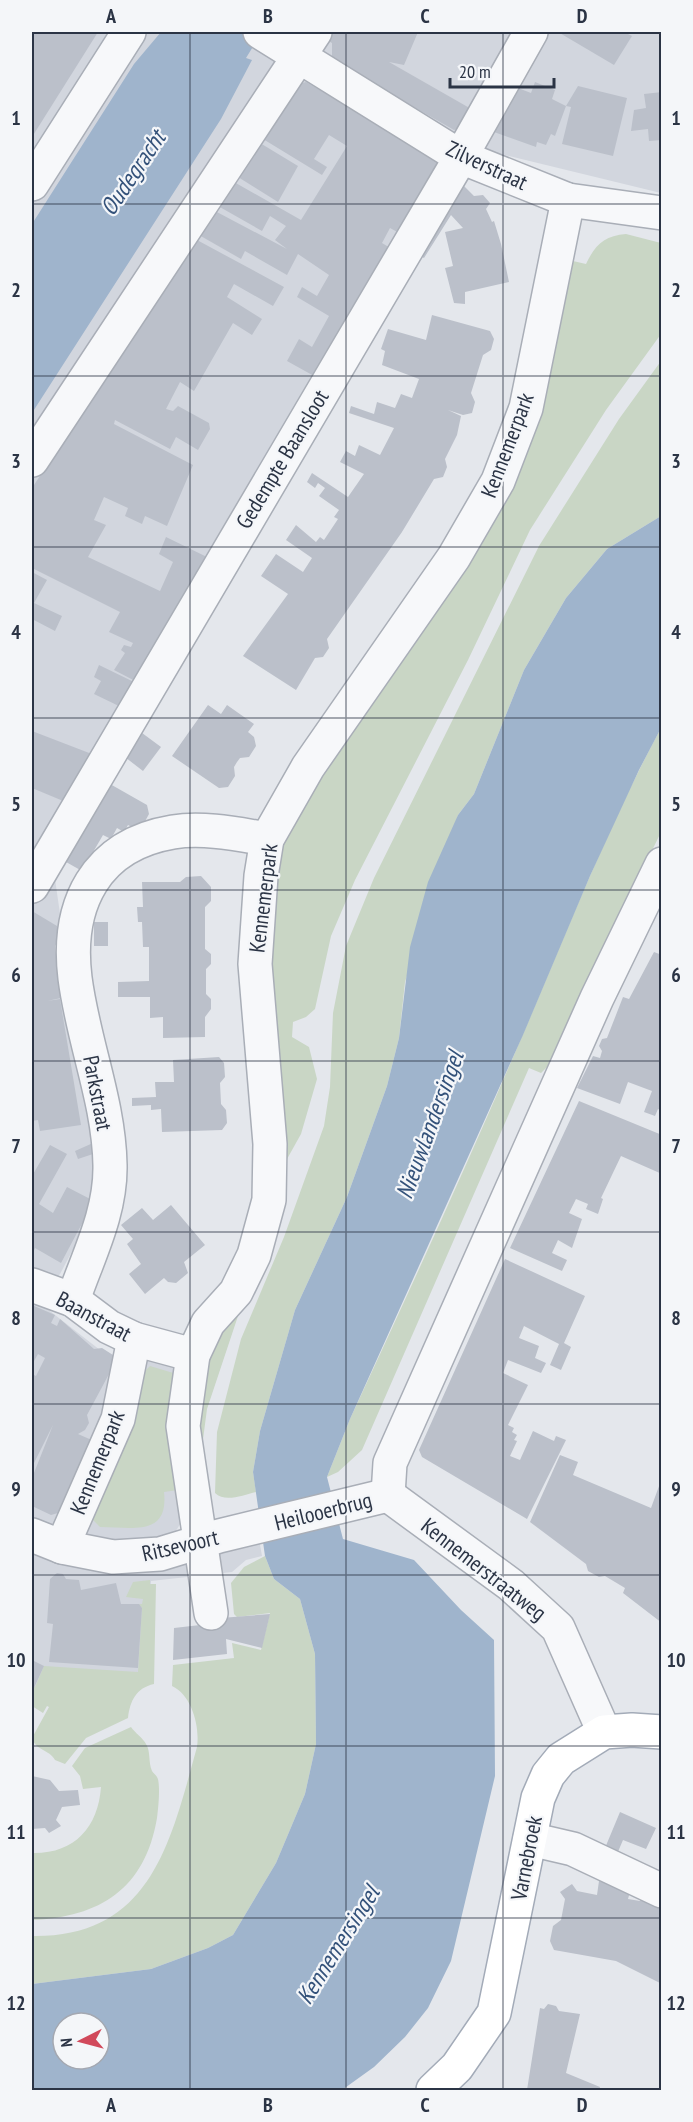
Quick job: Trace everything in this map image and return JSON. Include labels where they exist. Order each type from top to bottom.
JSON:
[{"type":"main road","points":[[604,1732],[632,1730],[662,1732]]},
{"type":"main road","name":"Varnebroek","points":[[433,2091],[457,2067],[494,2013],[538,1798],[548,1775],[561,1759],[604,1732]]},
{"type":"street","points":[[32,184],[129,32]]},
{"type":"street","name":"Gedempte Baansloot","points":[[38,873],[461,157],[531,32]]},
{"type":"street","name":"Zilverstraat","points":[[263,33],[307,43],[461,157],[568,200],[662,213]]},
{"type":"street","points":[[32,460],[307,43]]},
{"type":"street","name":"Kennemerpark","points":[[211,1613],[183,1426],[193,1355],[208,1323],[236,1292],[254,1255],[269,1200],[270,1144],[255,964],[261,876],[267,839],[308,767],[454,557],[498,481],[526,408],[568,200]]},
{"type":"street","name":"Parkstraat","points":[[73,1300],[107,1207],[110,1165],[104,1119],[75,980],[72,947],[76,921],[88,884],[108,861],[131,844],[173,831],[217,831],[267,839]]},
{"type":"street","points":[[388,1495],[390,1463],[597,998],[662,864]]},
{"type":"street","points":[[38,873],[88,884]]},
{"type":"street","name":"Baanstraat","points":[[32,1285],[73,1300],[109,1327],[134,1339],[193,1355]]},
{"type":"street","name":"Kennemerpark","points":[[63,1547],[118,1419],[134,1339]]},
{"type":"street","name":"Heilooerbrug","points":[[259,1527],[388,1495]]},
{"type":"street","name":"Kennemerstraatweg","points":[[388,1495],[511,1585],[558,1628],[604,1732]]},
{"type":"street","name":"Ritsevoort","points":[[32,1535],[63,1547],[113,1557],[160,1554],[259,1527]]},
{"type":"street","points":[[530,1839],[573,1849],[662,1891]]},
{"type":"shaded area","points":[[32,32],[661,32],[661,193],[472,147],[50,844],[98,1179],[94,1210],[60,1274],[37,1301],[118,1364],[151,1360],[176,1368],[182,1521],[174,1534],[161,1542],[44,1554],[259,1539],[262,1556],[246,1560],[232,1572],[151,1581],[143,1676],[32,1697]]},
{"type":"green space","points":[[626,234],[661,243],[661,334],[606,410],[530,530],[468,660],[355,880],[331,936],[315,1009],[306,1017],[293,1022],[292,1037],[309,1047],[317,1079],[301,1134],[282,1168],[266,945],[274,867],[290,823],[426,614],[573,261],[586,264],[593,252],[606,239]]},
{"type":"green space","points":[[661,361],[661,516],[607,549],[566,598],[524,670],[474,794],[458,815],[405,982],[399,1038],[387,1086],[347,1197],[295,1310],[260,1431],[253,1472],[256,1492],[234,1497],[219,1496],[215,1493],[217,1432],[241,1339],[284,1237],[324,1126],[330,1087],[333,1013],[346,946],[374,878],[539,546],[619,419]]},
{"type":"green space","points":[[661,728],[661,832],[547,1067],[541,1073],[529,1068],[362,1450],[338,1472],[327,1477],[350,1419],[481,1131],[606,841]]},
{"type":"green space","points":[[245,1295],[207,1409],[202,1447],[195,1452],[211,1349]]},
{"type":"green space","points":[[150,1366],[180,1375],[178,1490],[164,1492],[161,1516],[154,1523],[136,1528],[100,1527],[91,1518],[142,1374]]},
{"type":"green space","points":[[265,1556],[274,1579],[300,1599],[315,1654],[316,1744],[305,1794],[276,1863],[233,1935],[208,1948],[151,1969],[32,1984],[32,1936],[72,1932],[105,1920],[130,1902],[150,1877],[165,1848],[177,1816],[198,1739],[193,1712],[185,1697],[172,1686],[173,1665],[234,1658],[232,1643],[261,1650],[270,1613],[237,1617],[234,1614],[231,1583],[244,1567]]},
{"type":"green space","points":[[150,1580],[150,1584],[156,1584],[154,1684],[138,1692],[130,1706],[128,1718],[86,1738],[65,1764],[55,1760],[36,1745],[32,1738],[49,1707],[47,1706],[43,1713],[32,1706],[32,1686],[35,1687],[44,1666],[138,1672],[142,1608],[139,1604],[142,1604],[143,1599],[126,1597],[133,1582]]},
{"type":"green space","points":[[131,1727],[148,1747],[152,1772],[157,1777],[159,1785],[157,1818],[151,1843],[142,1863],[130,1881],[116,1894],[98,1905],[79,1913],[32,1920],[32,1853],[60,1849],[81,1836],[95,1815],[99,1802],[101,1787],[83,1789],[80,1776],[72,1766],[85,1748]]},
{"type":"water","name":"Oudegracht","points":[[161,32],[262,32],[246,58],[252,60],[221,119],[32,413],[32,224],[134,64]]},
{"type":"water","points":[[661,516],[661,728],[590,876],[523,1035],[350,1419],[327,1477],[343,1539],[414,1560],[461,1610],[494,1640],[495,1776],[451,1961],[428,2008],[405,2037],[374,2067],[342,2090],[32,2090],[32,1984],[151,1969],[208,1948],[233,1935],[276,1863],[305,1794],[316,1744],[315,1654],[300,1599],[274,1579],[265,1556],[253,1472],[260,1431],[295,1310],[347,1197],[387,1086],[399,1038],[410,947],[428,882],[458,815],[474,794],[524,670],[566,598],[607,549]]},
{"type":"building","points":[[32,32],[98,32],[32,137]]},
{"type":"building","points":[[332,32],[418,32],[404,65],[389,62],[473,110],[463,127],[454,130],[332,60],[332,43],[327,40]]},
{"type":"building","points":[[558,32],[624,32],[632,36],[614,65]]},
{"type":"building","points":[[525,69],[527,74],[518,88],[531,93],[535,82],[555,90],[552,99],[566,106],[555,136],[551,134],[546,145],[537,142],[536,147],[494,132]]},
{"type":"building","points":[[306,82],[442,161],[401,234],[390,228],[382,243],[392,249],[314,376],[287,361],[299,339],[312,347],[329,316],[297,297],[302,287],[317,296],[329,275],[298,254],[287,275],[245,251],[241,259],[199,235],[215,211],[287,249],[275,240],[286,226],[270,216],[262,231],[218,206],[234,182],[301,220],[347,146],[329,135],[314,159],[327,167],[322,175],[263,139],[298,84]]},
{"type":"building","points":[[578,86],[627,98],[613,156],[562,144],[571,107],[566,106]]},
{"type":"building","points":[[662,92],[662,140],[649,141],[648,129],[631,131],[634,110],[646,108],[644,94]]},
{"type":"building","points":[[260,143],[298,166],[278,202],[238,177]]},
{"type":"building","points":[[461,183],[474,196],[483,195],[490,203],[486,209],[492,222],[494,221],[509,282],[465,292],[465,304],[454,303],[445,268],[453,266],[445,232],[463,228],[451,215],[424,258],[416,254]]},
{"type":"building","points":[[197,240],[284,287],[273,306],[234,284],[227,297],[262,319],[252,335],[233,323],[194,391],[180,382],[166,409],[173,411],[178,406],[209,423],[210,429],[198,450],[176,437],[170,449],[115,420],[114,424],[193,465],[167,526],[145,516],[142,524],[125,516],[128,508],[104,497],[94,520],[106,525],[88,557],[160,591],[173,562],[159,554],[166,537],[209,558],[139,683],[114,670],[125,653],[121,650],[124,645],[131,647],[133,643],[109,632],[120,612],[32,568],[32,488]]},
{"type":"building","points":[[432,315],[490,331],[494,339],[491,350],[483,355],[471,393],[475,402],[472,413],[463,415],[448,410],[461,416],[457,435],[445,459],[447,467],[443,477],[434,479],[402,532],[327,639],[329,648],[323,657],[315,658],[296,690],[243,656],[288,594],[261,576],[276,554],[303,572],[312,558],[286,540],[296,525],[316,542],[320,537],[324,540],[338,519],[334,517],[339,510],[319,496],[325,488],[318,483],[315,488],[307,482],[312,473],[348,497],[364,474],[340,462],[346,451],[355,456],[359,445],[380,455],[394,428],[349,413],[351,406],[374,414],[377,402],[395,408],[401,394],[412,398],[419,379],[382,365],[385,351],[381,349],[388,329],[426,340]]},
{"type":"building","points":[[32,572],[47,580],[34,603],[62,616],[55,631],[32,619]]},
{"type":"building","points":[[99,665],[136,683],[123,708],[94,694],[101,681],[94,677]]},
{"type":"building","points":[[208,705],[221,714],[227,705],[254,724],[248,732],[254,737],[256,746],[249,757],[240,758],[237,762],[234,767],[235,776],[228,787],[219,788],[172,756]]},
{"type":"building","points":[[138,730],[161,747],[143,771],[121,754]]},
{"type":"building","points":[[32,731],[97,756],[68,803],[32,788]]},
{"type":"building","points":[[103,780],[147,805],[149,814],[143,825],[134,828],[128,825],[124,832],[117,828],[111,839],[103,835],[82,871],[59,858]]},
{"type":"building","points":[[201,876],[211,887],[211,901],[205,907],[205,949],[211,954],[211,964],[206,969],[206,994],[211,999],[211,1009],[205,1017],[205,1037],[163,1038],[163,1017],[150,1018],[150,997],[118,997],[118,982],[149,981],[149,947],[143,947],[142,922],[138,922],[137,907],[143,907],[142,882],[180,882],[186,877]]},
{"type":"building","points":[[32,911],[57,926],[61,936],[55,946],[61,998],[47,1001],[60,999],[81,1125],[40,1131],[38,1120],[32,1121],[32,960],[34,959],[32,958]]},
{"type":"building","points":[[94,922],[108,922],[108,946],[94,946]]},
{"type":"building","points":[[654,952],[662,955],[662,1111],[658,1109],[655,1116],[644,1112],[652,1091],[628,1082],[620,1104],[577,1088],[593,1056],[600,1058],[602,1051],[599,1046],[602,1039],[607,1038],[623,997],[629,999]]},
{"type":"building","points":[[219,1057],[224,1063],[225,1077],[220,1083],[221,1104],[226,1110],[227,1123],[222,1130],[162,1132],[161,1109],[151,1110],[151,1105],[132,1106],[132,1098],[156,1097],[155,1082],[174,1082],[173,1060]]},
{"type":"building","points":[[579,1101],[662,1135],[662,1174],[621,1156],[601,1198],[603,1199],[598,1214],[586,1209],[588,1204],[576,1199],[569,1213],[582,1219],[572,1248],[558,1240],[552,1253],[567,1260],[562,1271],[510,1248]]},
{"type":"building","points":[[93,1143],[93,1154],[78,1159],[75,1151]]},
{"type":"building","points":[[50,1145],[67,1154],[39,1204],[53,1213],[67,1187],[94,1201],[61,1263],[35,1248],[32,1255],[32,1176]]},
{"type":"building","points":[[171,1205],[205,1245],[184,1262],[188,1273],[176,1283],[168,1282],[164,1278],[145,1294],[129,1274],[141,1264],[127,1244],[133,1239],[121,1225],[142,1208],[153,1220]]},
{"type":"building","points":[[505,1259],[585,1296],[564,1343],[571,1347],[561,1370],[550,1365],[559,1344],[524,1326],[519,1338],[539,1346],[535,1358],[546,1363],[541,1373],[508,1360],[503,1373],[528,1385],[508,1425],[514,1428],[512,1432],[517,1435],[514,1440],[517,1441],[510,1456],[520,1460],[533,1431],[554,1441],[556,1436],[566,1440],[527,1519],[422,1457],[419,1450]]},
{"type":"building","points":[[32,1305],[55,1315],[51,1323],[57,1326],[60,1319],[94,1349],[102,1348],[113,1355],[116,1361],[87,1415],[89,1423],[85,1430],[78,1434],[94,1441],[58,1513],[51,1515],[32,1506],[32,1478],[53,1425],[32,1467],[32,1374],[36,1376],[45,1358],[38,1354],[34,1361],[32,1360]]},
{"type":"building","points":[[560,1455],[578,1462],[573,1475],[651,1508],[662,1478],[662,1623],[623,1593],[625,1588],[605,1576],[599,1577],[588,1571],[586,1564],[530,1522]]},
{"type":"building","points":[[57,1573],[63,1574],[66,1579],[79,1580],[81,1590],[116,1583],[121,1604],[139,1604],[142,1608],[138,1668],[49,1662],[53,1624],[47,1623],[50,1579]]},
{"type":"building","points":[[270,1614],[262,1648],[226,1639],[227,1654],[173,1660],[174,1628],[209,1624],[208,1619]]},
{"type":"building","points":[[32,1660],[44,1666],[34,1688],[32,1686]]},
{"type":"building","points":[[32,1776],[50,1780],[59,1791],[78,1790],[80,1805],[62,1807],[56,1820],[61,1826],[49,1833],[45,1828],[32,1829]]},
{"type":"building","points":[[620,1812],[656,1828],[646,1849],[623,1840],[617,1854],[605,1848]]},
{"type":"building","points":[[599,1881],[631,1888],[628,1899],[640,1901],[643,1895],[662,1904],[662,1984],[616,1961],[554,1950],[550,1941],[553,1926],[561,1920],[565,1899],[560,1892],[572,1884],[577,1891],[597,1895]]},
{"type":"building","points":[[548,2004],[556,2006],[559,2011],[580,2014],[566,2073],[600,2087],[599,2090],[527,2090],[540,2008],[544,2009]]},
{"type":"water label","name":"Nieuwlandersingel","points":[[430,1125]]},
{"type":"water label","name":"Kennemersingel","points":[[338,1945]]}]
